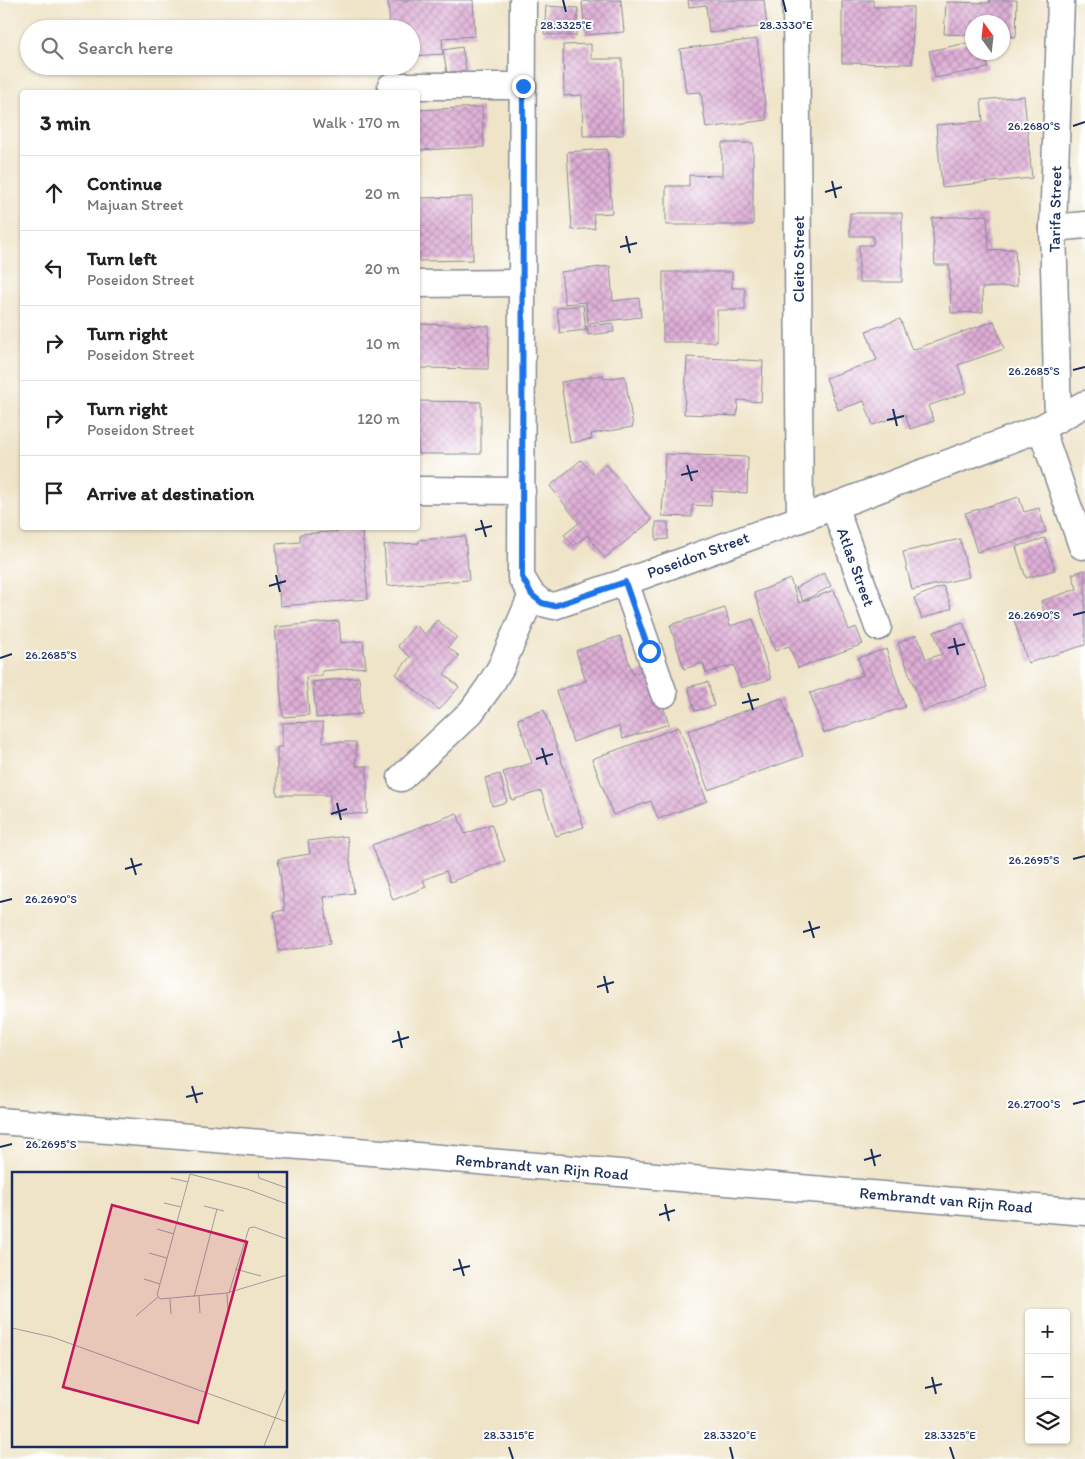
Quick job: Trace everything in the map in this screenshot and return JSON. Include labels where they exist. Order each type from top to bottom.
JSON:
[{"type":"street","points":[[401,778],[471,712],[502,667],[532,595],[522,577],[523,0]]},
{"type":"street","name":"Cleito Street","points":[[796,0],[800,519]]},
{"type":"street","name":"Tarifa Street","points":[[1061,0],[1053,228],[1049,424],[1082,546]]},
{"type":"street","points":[[391,86],[523,86]]},
{"type":"street","points":[[1053,228],[1085,224]]},
{"type":"street","points":[[420,284],[522,283]]},
{"type":"street","name":"Poseidon Street","points":[[532,595],[542,603],[554,606],[625,582],[800,519],[1049,424],[1085,404]]},
{"type":"street","points":[[420,490],[522,492]]},
{"type":"street","name":"Atlas Street","points":[[834,506],[878,627]]},
{"type":"street","points":[[625,582],[664,694]]},
{"type":"street","name":"Rembrandt van Rijn Road","points":[[0,1120],[1085,1212]]},
{"type":"building","points":[[388,0],[473,0],[475,36],[442,38],[443,54],[420,55],[420,20],[389,20]]},
{"type":"building","points":[[621,0],[624,32],[585,35],[582,2]]},
{"type":"building","points":[[688,0],[764,0],[767,26],[709,33],[706,5],[689,7]]},
{"type":"building","points":[[842,0],[873,0],[873,7],[913,7],[912,64],[842,63]]},
{"type":"building","points":[[990,0],[1017,0],[1016,37],[1010,37],[1010,15],[965,15],[965,35],[944,34],[946,2],[989,3]]},
{"type":"building","points":[[546,6],[578,8],[576,36],[544,34]]},
{"type":"building","points":[[757,39],[767,120],[706,128],[701,92],[686,93],[680,49]]},
{"type":"building","points":[[965,43],[965,60],[986,60],[988,68],[935,78],[929,51]]},
{"type":"building","points":[[591,44],[591,59],[622,59],[623,135],[583,136],[582,95],[564,96],[563,45]]},
{"type":"building","points":[[462,47],[466,70],[447,73],[443,50]]},
{"type":"building","points":[[1024,96],[1032,178],[942,187],[936,125],[983,121],[981,100]]},
{"type":"building","points":[[482,107],[484,147],[420,150],[420,110]]},
{"type":"building","points":[[722,143],[753,143],[753,225],[666,225],[666,186],[689,186],[689,175],[722,176]]},
{"type":"building","points":[[607,149],[612,213],[593,214],[595,228],[572,230],[567,152]]},
{"type":"building","points":[[472,197],[473,260],[420,261],[420,198]]},
{"type":"building","points":[[850,213],[902,213],[902,282],[859,282],[859,245],[873,245],[873,236],[850,236]]},
{"type":"building","points":[[987,215],[989,250],[1015,249],[1017,286],[982,288],[983,312],[951,313],[949,265],[935,265],[932,218]]},
{"type":"building","points":[[610,266],[613,301],[639,298],[641,317],[588,323],[586,302],[565,304],[561,272]]},
{"type":"building","points":[[663,272],[732,272],[732,288],[745,288],[745,310],[717,310],[717,342],[663,342]]},
{"type":"building","points":[[583,305],[586,330],[560,333],[557,308]]},
{"type":"building","points":[[900,319],[912,350],[994,321],[1004,349],[958,365],[967,392],[928,406],[934,421],[910,429],[905,414],[873,425],[864,401],[838,410],[826,378],[877,360],[866,331]]},
{"type":"building","points":[[613,323],[614,332],[588,335],[587,326]]},
{"type":"building","points":[[420,324],[489,326],[488,369],[420,368]]},
{"type":"building","points":[[687,357],[763,361],[761,402],[738,400],[737,416],[684,414]]},
{"type":"building","points":[[603,375],[604,379],[625,376],[633,427],[591,434],[592,439],[570,443],[561,382]]},
{"type":"building","points":[[420,401],[481,402],[481,454],[420,454]]},
{"type":"building","points":[[665,454],[748,457],[747,493],[712,491],[711,506],[692,505],[692,517],[662,516]]},
{"type":"building","points":[[581,460],[593,474],[606,464],[652,520],[605,558],[587,535],[574,546],[564,535],[579,523],[550,486]]},
{"type":"building","points":[[1019,497],[1024,512],[1039,508],[1046,532],[977,552],[965,513]]},
{"type":"building","points":[[656,522],[668,522],[668,539],[656,540]]},
{"type":"building","points":[[362,530],[368,599],[280,606],[276,544],[300,542],[300,534]]},
{"type":"building","points":[[465,536],[469,580],[387,586],[384,545],[419,543],[419,540]]},
{"type":"building","points":[[1045,538],[1055,570],[1026,578],[1016,547]]},
{"type":"building","points":[[960,539],[969,577],[912,590],[903,552]]},
{"type":"building","points":[[1085,570],[1085,645],[1028,663],[1014,620],[1044,611],[1041,601],[1077,589],[1072,574]]},
{"type":"building","points":[[824,573],[831,586],[803,601],[796,588]]},
{"type":"building","points":[[790,579],[799,603],[834,590],[849,630],[856,627],[863,644],[798,668],[789,646],[775,651],[754,593]]},
{"type":"building","points":[[943,586],[952,608],[922,619],[914,598]]},
{"type":"building","points":[[725,608],[730,626],[753,619],[771,679],[741,688],[734,665],[706,673],[703,663],[684,669],[670,625]]},
{"type":"building","points":[[437,620],[457,637],[448,647],[459,656],[444,674],[459,687],[439,710],[396,674],[410,657],[398,646],[415,625],[425,634]]},
{"type":"building","points":[[339,621],[341,643],[363,641],[366,667],[322,671],[322,676],[306,677],[309,715],[283,717],[275,627]]},
{"type":"building","points":[[963,622],[987,687],[923,711],[898,643],[917,635],[926,659],[942,654],[934,632]]},
{"type":"building","points":[[620,636],[633,674],[650,668],[669,724],[623,739],[619,726],[573,742],[556,691],[586,681],[576,651]]},
{"type":"building","points":[[886,649],[905,707],[824,733],[810,693],[863,675],[858,658]]},
{"type":"building","points":[[359,677],[362,714],[316,718],[313,682]]},
{"type":"building","points":[[708,682],[714,706],[695,711],[688,687]]},
{"type":"building","points":[[782,698],[803,756],[708,790],[688,731]]},
{"type":"building","points":[[544,710],[584,827],[556,836],[541,791],[512,800],[503,772],[532,763],[518,719]]},
{"type":"building","points":[[323,722],[323,742],[356,742],[356,766],[367,766],[367,814],[330,813],[330,795],[277,795],[277,747],[282,747],[282,723]]},
{"type":"building","points":[[679,727],[707,801],[658,819],[651,801],[613,815],[592,759]]},
{"type":"building","points":[[500,774],[507,802],[492,806],[485,778]]},
{"type":"building","points":[[457,813],[465,834],[491,824],[505,861],[450,882],[446,871],[423,880],[426,887],[393,900],[372,845]]},
{"type":"building","points":[[347,836],[354,893],[324,897],[330,944],[279,951],[274,912],[285,910],[278,859],[310,854],[308,841]]},
{"type":"route","points":[[523,86],[522,577],[532,595],[542,603],[554,606],[625,582],[649,651]]}]
